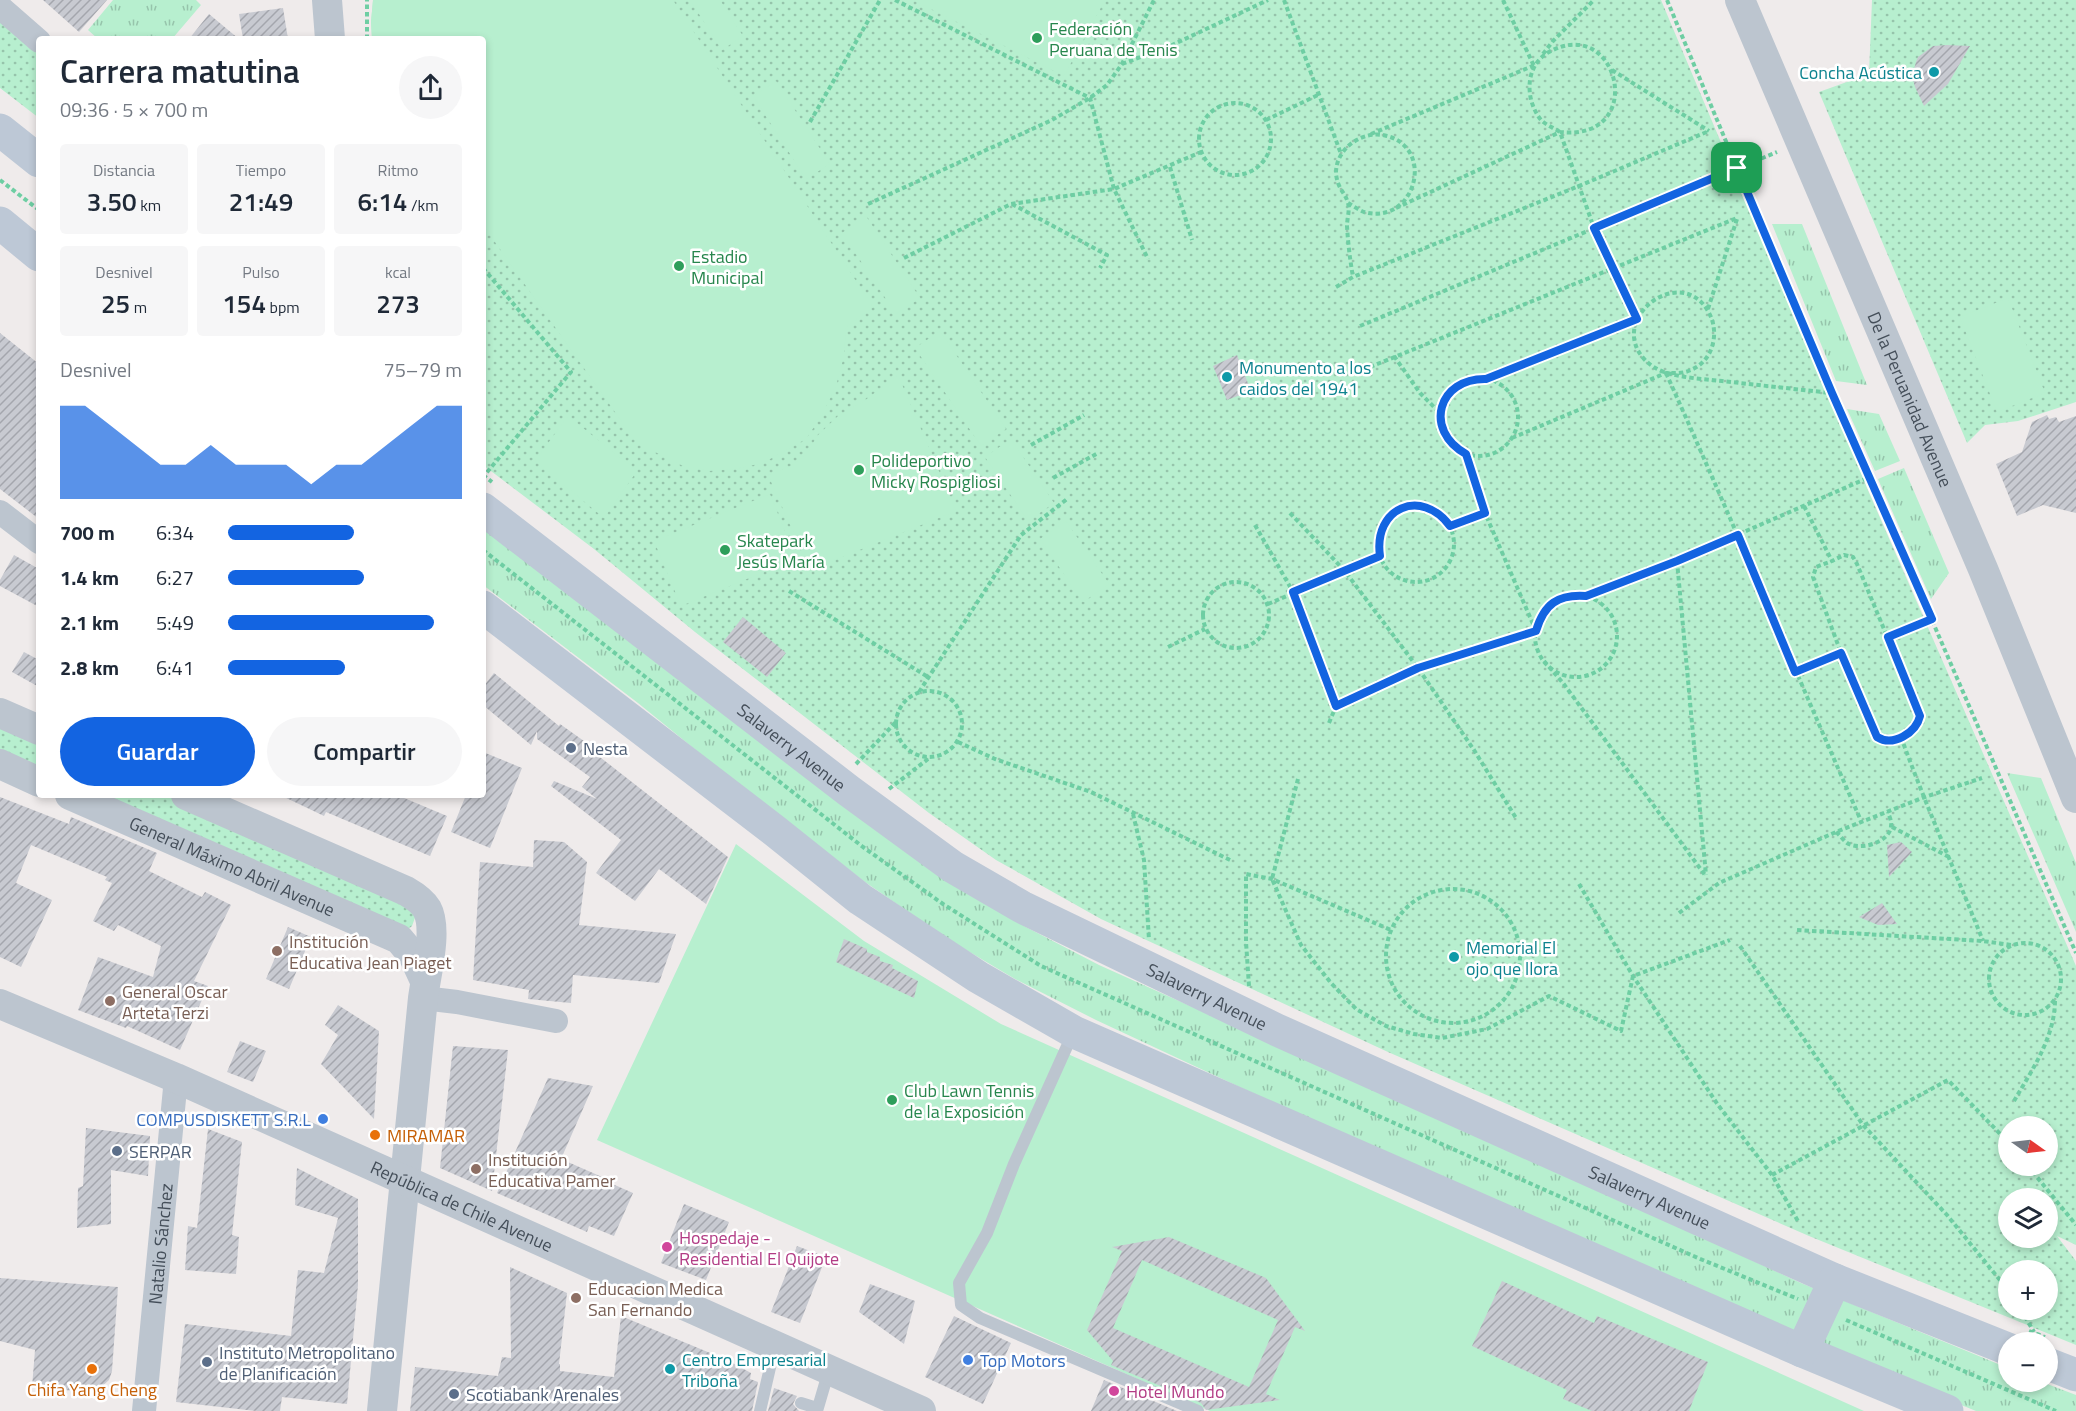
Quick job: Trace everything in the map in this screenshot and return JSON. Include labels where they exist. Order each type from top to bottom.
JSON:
[{"type":"main road","points":[[0,130],[36,159]]},
{"type":"main road","points":[[0,223],[36,253]]},
{"type":"main road","name":"Salaverry Avenue","points":[[488,496],[849,792],[953,867],[1022,907],[1277,1030],[1835,1280],[2006,1332]]},
{"type":"main road","points":[[486,609],[860,899],[978,976],[1074,1032],[1802,1351],[1947,1411]]},
{"type":"main road","points":[[1802,1351],[1835,1280]]},
{"type":"main road","points":[[2058,1359],[2076,1375]]},
{"type":"street","points":[[327,0],[330,36]]},
{"type":"street","name":"De la Peruanidad Avenue","points":[[1740,0],[1983,568],[2076,798]]},
{"type":"street","points":[[0,7],[36,38]]},
{"type":"street","points":[[0,512],[36,540]]},
{"type":"street","points":[[0,713],[36,729]]},
{"type":"street","points":[[0,765],[36,781]]},
{"type":"street","name":"General Máximo Abril Avenue","points":[[77,798],[399,939],[414,957],[424,990]]},
{"type":"street","points":[[193,798],[414,896],[427,909],[431,923],[382,1411]]},
{"type":"street","points":[[399,939],[408,934],[414,926],[417,916],[414,896]]},
{"type":"street","points":[[424,990],[457,1002],[556,1021]]},
{"type":"street","name":"República de Chile Avenue","points":[[0,1004],[176,1078],[829,1370],[886,1403],[921,1411]]},
{"type":"street","name":"Natalio Sánchez","points":[[144,1411],[176,1078]]},
{"type":"lane","points":[[1074,1032],[1014,1164],[987,1233],[959,1283],[961,1305],[980,1318],[1198,1411]]},
{"type":"lane","points":[[760,1411],[768,1392],[775,1346]]},
{"type":"lane","points":[[801,1403],[817,1410],[829,1370]]},
{"type":"path","points":[[367,36],[368,0]]},
{"type":"path","points":[[810,122],[880,0]]},
{"type":"path","points":[[895,0],[1090,98],[1114,189],[1148,259]]},
{"type":"path","points":[[868,204],[1052,120],[1090,98],[1107,85],[1122,64],[1154,0]]},
{"type":"path","points":[[1122,64],[1170,46],[1268,0]]},
{"type":"path","points":[[1284,0],[1341,154]]},
{"type":"path","points":[[1503,0],[1534,66]]},
{"type":"path","points":[[1594,0],[1553,41],[1534,66],[1528,86],[1531,105],[1543,122],[1560,132],[1575,134],[1588,130],[1601,123],[1610,112],[1615,98],[1616,84],[1612,70]]},
{"type":"path","points":[[1667,0],[1832,393],[2076,953]]},
{"type":"path","points":[[1336,287],[1353,277],[1709,131],[1612,70],[1600,55],[1584,46],[1565,46],[1547,53],[1534,66],[1353,141],[1341,154],[1336,171],[1339,189],[1348,203],[1363,212],[1380,214],[1560,132]]},
{"type":"path","points":[[1266,120],[1318,94]]},
{"type":"path","points":[[1236,102],[1254,108],[1266,120],[1271,132],[1271,144],[1260,165],[1251,172],[1239,176],[1221,173],[1207,162],[1201,152],[1198,141],[1205,117],[1224,103],[1236,102]]},
{"type":"path","points":[[1560,132],[1594,228],[1637,319]]},
{"type":"path","points":[[1370,134],[1388,136],[1404,145],[1413,160],[1416,178],[1409,195],[1396,208]]},
{"type":"path","points":[[1360,326],[1801,142]]},
{"type":"path","points":[[904,258],[1011,204],[1114,189],[1201,152]]},
{"type":"path","points":[[1170,167],[1192,240]]},
{"type":"path","points":[[0,180],[36,208]]},
{"type":"path","points":[[1348,203],[1347,226],[1353,277]]},
{"type":"path","points":[[1011,204],[1107,255],[1100,268]]},
{"type":"path","points":[[1370,366],[1737,218],[1708,309]]},
{"type":"path","points":[[486,274],[572,372],[486,473]]},
{"type":"path","points":[[1512,438],[1666,373],[1680,373],[1693,369],[1704,361],[1712,349],[1715,336],[1708,309],[1699,300],[1688,295],[1664,294],[1652,299],[1643,308],[1634,332],[1636,346],[1643,358],[1653,367],[1666,373],[1691,377],[1832,393]]},
{"type":"path","points":[[1486,379],[1637,319]]},
{"type":"path","points":[[1394,356],[1420,393],[1440,413]]},
{"type":"path","points":[[1666,373],[1862,822]]},
{"type":"path","points":[[1473,378],[1486,379],[1503,387],[1515,401],[1518,414],[1517,426],[1512,438],[1503,448],[1491,454],[1479,456],[1466,454],[1454,447],[1446,438],[1441,426],[1440,413],[1444,401],[1461,383],[1473,378]]},
{"type":"path","points":[[1031,445],[1084,415]]},
{"type":"path","points":[[1053,478],[1098,453]]},
{"type":"path","points":[[1466,454],[1485,513],[1536,631]]},
{"type":"path","points":[[1586,596],[1677,561],[1870,477]]},
{"type":"path","points":[[919,693],[1021,535],[1067,499]]},
{"type":"path","points":[[1407,506],[1432,508],[1450,526],[1454,538],[1454,550],[1442,572],[1431,579],[1419,582],[1406,581],[1395,576],[1380,556],[1379,537],[1386,519],[1407,506]]},
{"type":"path","points":[[1804,506],[1832,561]]},
{"type":"path","points":[[1290,513],[1344,570],[1418,668],[1474,750],[1516,818]]},
{"type":"path","points":[[1450,526],[1485,513]]},
{"type":"path","points":[[1255,525],[1293,592],[1336,706]]},
{"type":"path","points":[[1844,555],[1852,556],[1888,637],[1920,716],[1918,725],[1893,741],[1884,741],[1877,737],[1841,653],[1813,577],[1816,567],[1844,555]]},
{"type":"path","points":[[1268,604],[1380,556]]},
{"type":"path","points":[[1544,661],[1554,671],[1568,676],[1582,677],[1595,673],[1606,664],[1614,652],[1617,638],[1616,624],[1609,611],[1599,602],[1586,596],[1572,595],[1559,598],[1540,618],[1536,631],[1536,642],[1544,661],[1706,875],[1677,561]]},
{"type":"path","points":[[1234,581],[1245,582],[1262,594],[1268,604],[1268,627],[1262,637],[1243,649],[1231,649],[1220,645],[1205,629],[1202,618],[1207,598],[1214,589],[1224,584],[1234,581]]},
{"type":"path","points":[[789,591],[928,677]]},
{"type":"path","points":[[1888,637],[1932,619]]},
{"type":"path","points":[[1168,648],[1205,629]]},
{"type":"path","points":[[1329,723],[1336,706],[1418,668],[1536,631]]},
{"type":"path","points":[[1795,672],[1841,653]]},
{"type":"path","points":[[855,765],[896,722],[903,704],[910,697],[919,693],[930,691],[942,693],[959,708],[963,719],[958,742],[950,751],[929,758],[918,756],[901,743],[896,722]]},
{"type":"path","points":[[1901,737],[1922,798],[1950,858],[1983,941]]},
{"type":"path","points":[[958,742],[995,759],[1091,792],[1230,860]]},
{"type":"path","points":[[846,758],[863,771]]},
{"type":"path","points":[[887,791],[929,758]]},
{"type":"path","points":[[1679,913],[1719,883],[1836,832],[1922,798],[1982,778]]},
{"type":"path","points":[[1298,779],[1272,879],[1301,945],[1331,983],[1356,1009],[1386,1026],[1414,1034],[1442,1038],[1487,1029],[1549,996],[1621,1031],[1633,976]]},
{"type":"path","points":[[879,784],[895,797]]},
{"type":"path","points":[[1836,832],[1847,843],[1858,847],[1878,842],[1889,833],[1892,827],[1888,812]]},
{"type":"path","points":[[1133,813],[1144,860],[1149,950]]},
{"type":"path","points":[[1892,827],[1950,858]]},
{"type":"path","points":[[1249,988],[1246,874],[1272,879],[1391,930]]},
{"type":"path","points":[[1579,884],[1633,976],[1718,1106],[1772,1175],[1798,1223]]},
{"type":"path","points":[[1451,888],[1481,894],[1500,908],[1514,926],[1520,956],[1513,986],[1505,999],[1482,1017],[1453,1023],[1439,1022],[1425,1017],[1402,999],[1393,987],[1386,959],[1391,930],[1409,905],[1429,893],[1451,888]]},
{"type":"path","points":[[1797,930],[1983,941],[2012,945],[2024,943],[2039,946],[2051,955],[2058,965],[2061,976],[2060,988],[2055,999],[2046,1008],[2034,1014],[2022,1015],[2009,1011],[1999,1003],[1992,992],[1989,981],[1991,967],[1999,953],[2012,945]]},
{"type":"path","points":[[1633,976],[1730,940]]},
{"type":"path","points":[[1740,946],[1863,1125],[1947,1215],[1998,1278]]},
{"type":"path","points":[[2014,1101],[2047,1040],[2055,1016],[2055,999]]},
{"type":"path","points":[[1772,1175],[1948,1080],[1998,1132]]},
{"type":"path","points":[[2036,1176],[2076,1226]]},
{"type":"green space","points":[[113,0],[196,0],[201,5],[175,36],[95,36],[88,30]]},
{"type":"green space","points":[[373,0],[1661,0],[1768,254],[1831,393],[1867,488],[2076,966],[2076,1245],[2058,1236],[2058,1188],[1998,1188],[1998,1248],[2058,1248],[2058,1237],[2076,1261],[2076,1345],[2058,1338],[2058,1332],[2044,1332],[2015,1320],[2058,1320],[2058,1260],[1998,1260],[1998,1313],[1809,1236],[1388,1052],[1101,919],[996,860],[929,813],[695,632],[594,549],[486,467],[486,36],[372,36]]},
{"type":"green space","name":"Estadio Municipal","points":[[373,0],[673,0],[873,307],[846,327],[844,356],[836,386],[822,415],[806,439],[763,463],[735,469],[709,471],[683,466],[649,449],[622,422],[486,229],[486,36],[372,36]]},
{"type":"green space","points":[[690,0],[720,0],[743,36],[722,50]]},
{"type":"green space","name":"Federación Peruana de Tenis","points":[[913,0],[1105,0],[1064,76]]},
{"type":"green space","name":"Concha Acústica","points":[[1872,0],[2076,0],[2076,402],[2018,421],[1985,425],[1967,443],[1819,92],[1869,74]]},
{"type":"green space","points":[[0,21],[36,52],[36,116],[0,88]]},
{"type":"green space","points":[[776,81],[830,164],[806,179],[753,96]]},
{"type":"green space","points":[[866,216],[920,298],[896,314],[842,233]]},
{"type":"green space","points":[[1772,224],[1802,224],[1867,385],[1836,381]]},
{"type":"green space","points":[[2008,298],[2045,393],[1997,412],[1960,317]]},
{"type":"green space","points":[[940,331],[1006,429],[981,446],[915,348]]},
{"type":"green space","name":"Polideportivo Micky Rospigliosi","points":[[898,375],[956,511],[810,570],[768,475],[791,466],[807,454],[817,436],[838,416],[864,401]]},
{"type":"green space","points":[[1847,409],[1879,414],[1900,461],[1875,471]]},
{"type":"green space","points":[[568,416],[637,471],[604,518],[535,461]]},
{"type":"green space","points":[[1011,439],[1054,503],[1028,521],[985,457]]},
{"type":"green space","points":[[1904,468],[1949,573],[1931,599],[1878,479]]},
{"type":"green space","name":"Skatepark Jesús María","points":[[770,494],[796,559],[681,606],[654,541]]},
{"type":"green space","points":[[486,520],[1024,926],[1099,965],[1801,1283],[1998,1364],[1998,1392],[2058,1392],[2058,1388],[2076,1395],[2076,1411],[1976,1411],[1833,1353],[1246,1090],[1096,1020],[1015,979],[946,938],[865,882],[638,703],[486,587]]},
{"type":"green space","points":[[1066,521],[1109,584],[1083,602],[1040,539]]},
{"type":"green space","points":[[0,720],[36,736],[36,772],[0,756]]},
{"type":"green space","points":[[2007,773],[2041,778],[2076,863],[2076,932]]},
{"type":"green space","points":[[96,798],[178,798],[410,900],[416,915],[412,926],[407,930]]},
{"type":"green space","name":"Club Lawn Tennis de la Exposición","points":[[736,844],[864,941],[1001,1024],[1864,1411],[1210,1411],[597,1140]]},
{"type":"building","points":[[43,0],[107,0],[79,32]]},
{"type":"building","points":[[283,8],[288,36],[243,36],[239,14]]},
{"type":"building","points":[[209,14],[235,36],[191,36]]},
{"type":"building","name":"Concha Acústica","points":[[1933,46],[1970,46],[1948,84],[1924,106],[1912,76],[1916,62],[1918,57]]},
{"type":"building","points":[[0,333],[36,362],[36,517],[0,489]]},
{"type":"building","points":[[1237,355],[1251,391],[1227,400],[1213,366]]},
{"type":"building","points":[[2047,415],[2049,419],[2056,417],[2059,422],[2076,416],[2076,513],[2043,505],[2017,516],[1996,464],[2022,452],[2032,422]]},
{"type":"building","points":[[14,555],[36,567],[36,605],[0,586],[0,580]]},
{"type":"building","points":[[743,617],[786,653],[767,677],[723,642]]},
{"type":"building","points":[[24,652],[36,658],[36,685],[12,672]]},
{"type":"building","points":[[494,673],[559,726],[560,724],[598,751],[596,754],[728,857],[706,904],[659,869],[635,901],[596,873],[621,840],[551,786],[554,781],[597,799],[582,787],[590,777],[537,739],[537,731],[531,745],[486,708],[486,683]]},
{"type":"building","points":[[486,753],[522,768],[490,848],[451,832],[465,798],[486,798]]},
{"type":"building","points":[[0,797],[69,824],[71,817],[157,853],[149,871],[202,897],[205,892],[231,905],[194,981],[208,986],[180,1050],[127,1026],[126,1028],[78,1010],[98,957],[153,977],[161,946],[118,925],[114,931],[93,921],[112,883],[105,880],[107,877],[31,845],[16,883],[52,900],[21,967],[0,957]]},
{"type":"building","points":[[286,798],[404,798],[447,816],[430,856],[326,812],[324,816]]},
{"type":"building","points":[[534,840],[564,842],[587,862],[579,925],[676,934],[659,983],[573,975],[571,1003],[528,999],[529,990],[473,980],[480,862],[533,867]]},
{"type":"building","points":[[1901,842],[1912,852],[1889,877],[1887,845]]},
{"type":"building","points":[[1882,903],[1897,924],[1878,925],[1859,917]]},
{"type":"building","points":[[288,927],[311,937],[289,989],[266,979]]},
{"type":"building","points":[[844,939],[867,949],[867,952],[880,957],[880,961],[893,965],[892,968],[918,981],[914,998],[836,962]]},
{"type":"building","points":[[338,1005],[379,1031],[374,1119],[321,1064],[338,1035],[325,1025]]},
{"type":"building","points":[[240,1041],[266,1051],[253,1082],[227,1072]]},
{"type":"building","points":[[453,1046],[508,1050],[492,1191],[440,1168]]},
{"type":"building","points":[[548,1078],[593,1086],[561,1159],[633,1193],[614,1236],[589,1226],[587,1232],[497,1193]]},
{"type":"building","points":[[86,1128],[150,1136],[148,1176],[111,1170],[111,1224],[77,1228],[78,1188],[83,1186]]},
{"type":"building","points":[[208,1129],[242,1142],[232,1235],[239,1237],[236,1274],[185,1270],[188,1226],[197,1228]]},
{"type":"building","points":[[297,1168],[358,1199],[358,1285],[347,1404],[282,1397],[280,1411],[257,1411],[176,1402],[185,1324],[291,1336],[298,1270],[324,1273],[338,1218],[295,1205]]},
{"type":"building","points":[[684,1204],[729,1222],[706,1280],[661,1263]]},
{"type":"building","points":[[1169,1237],[1266,1278],[1305,1331],[1295,1327],[1266,1394],[1280,1400],[1206,1410],[1201,1403],[1111,1365],[1113,1361],[1087,1330],[1122,1251],[1112,1247]],"holes":[[[1142,1260],[1278,1320],[1249,1387],[1113,1328]]]},
{"type":"building","points":[[797,1246],[826,1257],[800,1323],[771,1312]]},
{"type":"building","points":[[510,1267],[567,1293],[560,1371],[614,1377],[621,1316],[727,1360],[751,1373],[750,1379],[758,1382],[752,1411],[410,1411],[415,1367],[498,1376],[502,1357],[511,1358]]},
{"type":"building","points":[[0,1278],[118,1287],[112,1371],[109,1380],[99,1389],[87,1392],[32,1387],[35,1350],[0,1341]]},
{"type":"building","points":[[1502,1281],[1594,1323],[1597,1316],[1708,1362],[1689,1411],[1592,1411],[1563,1399],[1567,1390],[1472,1346]]},
{"type":"building","points":[[870,1284],[915,1301],[904,1344],[859,1312]]},
{"type":"building","name":"Top Motors","points":[[954,1316],[1011,1343],[983,1404],[925,1377]]},
{"type":"building","name":"Hotel Mundo","points":[[1104,1380],[1177,1411],[1091,1411]]},
{"type":"building","points":[[774,1388],[797,1396],[793,1404],[799,1411],[768,1411]]},
{"type":"place","name":"Federación Peruana de Tenis","points":[[1037,38]]},
{"type":"place","name":"Concha Acústica","points":[[1934,72]]},
{"type":"place","name":"Estadio Municipal","points":[[679,266]]},
{"type":"place","name":"Monumento a los caidos del 1941","points":[[1227,377]]},
{"type":"place","name":"Polideportivo Micky Rospigliosi","points":[[859,470]]},
{"type":"place","name":"Skatepark Jesús María","points":[[725,550]]},
{"type":"place","name":"Nesta","points":[[571,748]]},
{"type":"place","name":"Institución Educativa Jean Piaget","points":[[277,951]]},
{"type":"place","name":"Memorial El ojo que llora","points":[[1454,957]]},
{"type":"place","name":"General Oscar Arteta Terzi","points":[[110,1001]]},
{"type":"place","name":"Club Lawn Tennis de la Exposición","points":[[892,1100]]},
{"type":"place","name":"COMPUSDISKETT S.R.L","points":[[323,1119]]},
{"type":"place","name":"MIRAMAR","points":[[375,1135]]},
{"type":"place","name":"SERPAR","points":[[117,1151]]},
{"type":"place","name":"Institución Educativa Pamer","points":[[476,1169]]},
{"type":"place","name":"Hospedaje - Residential El Quijote","points":[[667,1247]]},
{"type":"place","name":"Educacion Medica San Fernando","points":[[576,1298]]},
{"type":"place","name":"Top Motors","points":[[968,1360]]},
{"type":"place","name":"Instituto Metropolitano de Planificación","points":[[207,1362]]},
{"type":"place","name":"Chifa Yang Cheng","points":[[92,1369]]},
{"type":"place","name":"Centro Empresarial Triboña","points":[[670,1369]]},
{"type":"place","name":"Hotel Mundo","points":[[1114,1391]]},
{"type":"place","name":"Scotiabank Arenales","points":[[454,1394]]},
{"type":"route","points":[[1737,168],[1832,393],[1932,619],[1888,637],[1920,716],[1918,725],[1893,741],[1884,741],[1877,737],[1841,653],[1795,672],[1738,535],[1586,596],[1572,595],[1559,598],[1540,618],[1536,631],[1418,668],[1336,706],[1293,592],[1380,556],[1378,543],[1380,531],[1386,519],[1407,506],[1432,508],[1450,526],[1485,513],[1466,454],[1454,447],[1446,438],[1441,426],[1440,413],[1451,391],[1461,383],[1473,378],[1486,379],[1637,319],[1594,228],[1737,168]]}]
